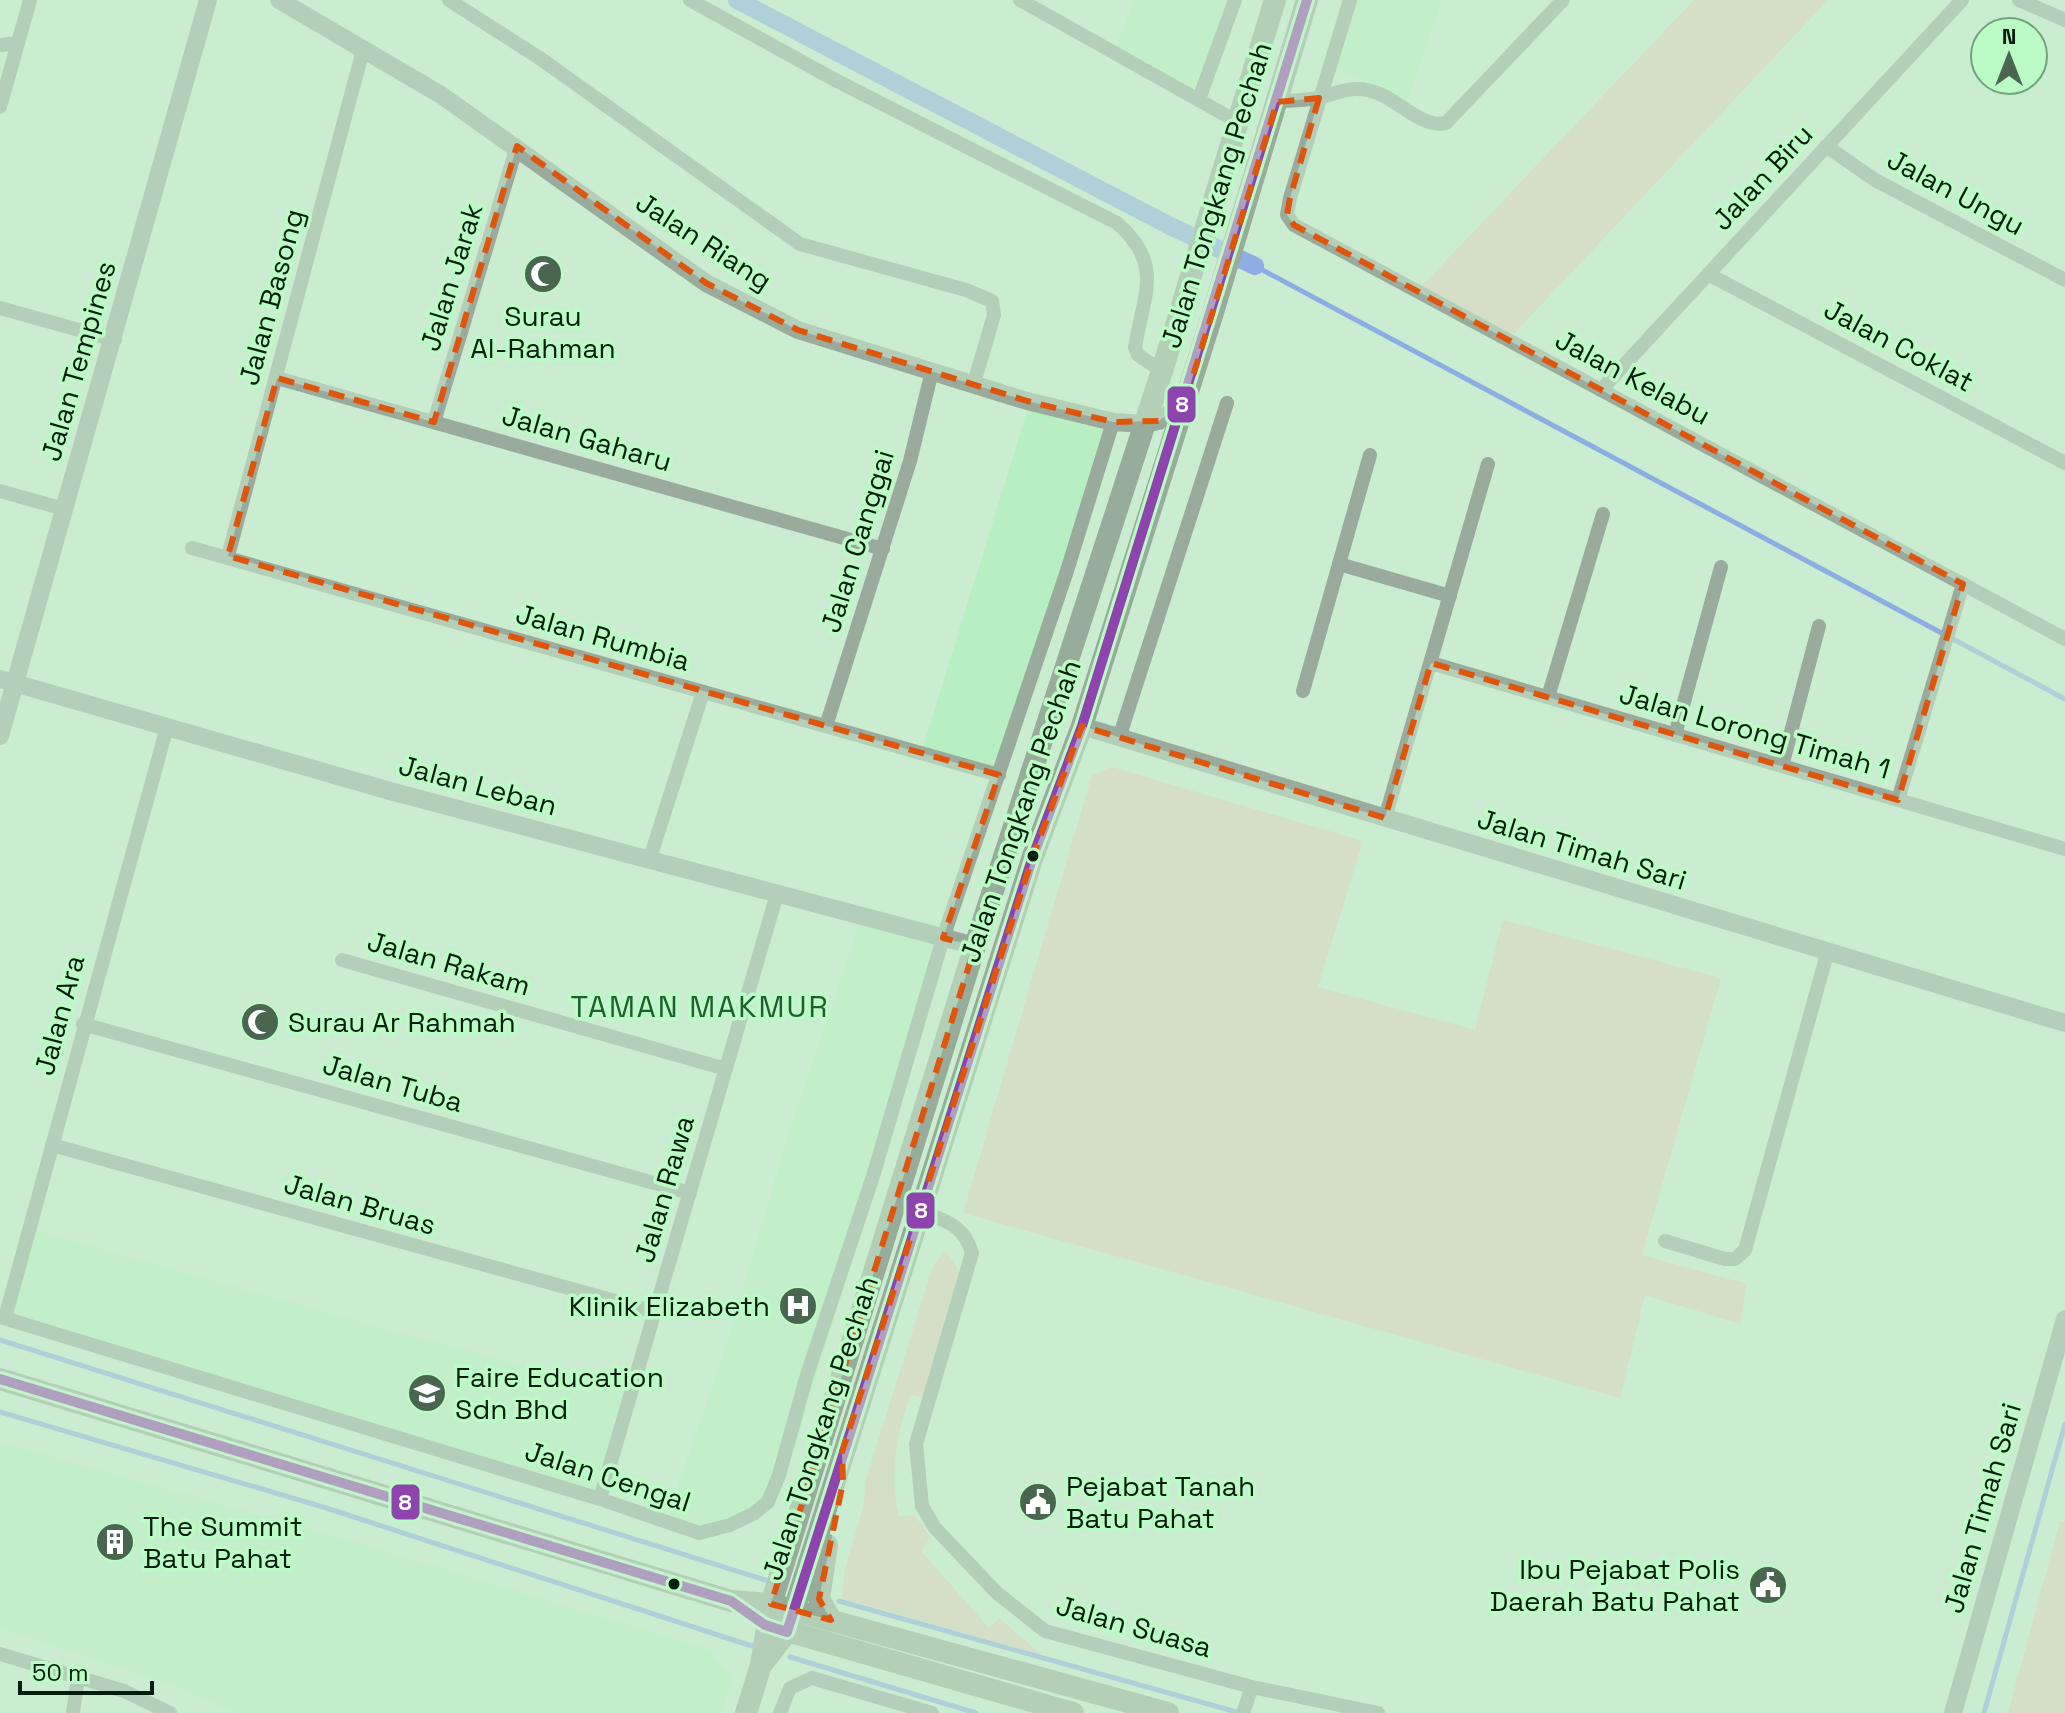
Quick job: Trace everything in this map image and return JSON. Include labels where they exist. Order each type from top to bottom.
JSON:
[{"type":"main road","name":"Jalan Tongkang Pechah","points":[[779,1618],[975,946],[1029,789],[1162,371],[1275,0]]},
{"type":"main road","name":"Jalan Tongkang Pechah","points":[[746,1713],[761,1665],[842,1452],[1036,847],[1082,726],[1211,319],[1307,0]]},
{"type":"main road","points":[[1029,789],[1049,772],[1065,733],[1082,726],[1073,710],[1081,662],[1077,639]]},
{"type":"main road","points":[[975,946],[985,944],[994,937],[1018,861],[1036,847]]},
{"type":"main road","points":[[0,1379],[731,1601],[1073,1713]]},
{"type":"main road","points":[[831,1620],[822,1609],[820,1580],[841,1494],[842,1452]]},
{"type":"main road","points":[[779,1618],[831,1620],[1168,1713]]},
{"type":"street","points":[[0,107],[30,0]]},
{"type":"street","name":"Jalan Tempines","points":[[0,736],[8,681],[115,340],[208,0]]},
{"type":"street","name":"Jalan Riang","points":[[279,0],[306,7],[363,50],[441,95],[706,283],[798,330],[1027,401],[1113,422],[1144,424]]},
{"type":"street","points":[[449,0],[541,59],[800,244],[966,290],[992,301],[994,315],[974,383]]},
{"type":"street","points":[[690,0],[837,81],[1117,223],[1135,239],[1148,262],[1135,347],[1138,355],[1162,371]]},
{"type":"street","points":[[1020,0],[1047,7],[1236,121]]},
{"type":"street","points":[[1199,99],[1235,0]]},
{"type":"street","points":[[1319,98],[1350,0]]},
{"type":"street","points":[[1277,102],[1319,98],[1344,88],[1357,87],[1379,93],[1430,123],[1446,123],[1563,0]]},
{"type":"street","name":"Jalan Biru","points":[[1601,390],[1962,0]]},
{"type":"street","points":[[2019,0],[2065,20]]},
{"type":"street","points":[[0,45],[18,43]]},
{"type":"street","name":"Jalan Basong","points":[[228,556],[363,50]]},
{"type":"street","name":"Jalan Kelabu","points":[[1319,98],[1290,198],[1287,215],[1294,225],[2064,636]]},
{"type":"street","name":"Jalan Jarak","points":[[434,422],[517,146]]},
{"type":"street","name":"Jalan Ungu","points":[[1826,146],[1875,180],[2065,280]]},
{"type":"street","name":"Jalan Coklat","points":[[1708,274],[2065,463]]},
{"type":"street","points":[[0,308],[115,340]]},
{"type":"street","name":"Jalan Canggai","points":[[826,726],[883,549],[932,371]]},
{"type":"street","name":"Jalan Gaharu","points":[[277,378],[883,549]]},
{"type":"street","points":[[1144,424],[1159,421],[1185,402]]},
{"type":"street","points":[[1119,738],[1227,403]]},
{"type":"street","name":"Jalan Cengal","points":[[2,1317],[600,1499],[699,1533],[730,1525],[768,1502],[874,1173],[943,938],[1113,422]]},
{"type":"street","points":[[1303,691],[1370,455]]},
{"type":"street","points":[[1385,818],[1488,464]]},
{"type":"street","points":[[0,491],[64,509]]},
{"type":"street","points":[[1548,697],[1603,514]]},
{"type":"street","name":"Jalan Rumbia","points":[[192,548],[999,775]]},
{"type":"street","points":[[1339,564],[1450,596]]},
{"type":"street","points":[[1675,735],[1721,567]]},
{"type":"street","points":[[1898,800],[1963,584]]},
{"type":"street","points":[[1782,766],[1819,626]]},
{"type":"street","name":"Jalan Lorong Timah 1","points":[[1431,663],[2065,849]]},
{"type":"street","name":"Jalan Leban","points":[[8,681],[390,791],[975,946]]},
{"type":"street","points":[[650,858],[703,692]]},
{"type":"street","name":"Jalan Timah Sari","points":[[1082,726],[1827,954],[2065,1023]]},
{"type":"street","name":"Jalan Ara","points":[[2,1317],[167,727]]},
{"type":"street","name":"Jalan Rawa","points":[[600,1499],[777,894]]},
{"type":"street","points":[[1665,1241],[1725,1259],[1735,1259],[1745,1250],[1827,954]]},
{"type":"street","name":"Jalan Rakam","points":[[342,960],[726,1069]]},
{"type":"street","name":"Jalan Tuba","points":[[83,1024],[690,1193]]},
{"type":"street","name":"Jalan Bruas","points":[[52,1145],[655,1312]]},
{"type":"street","name":"Jalan Suasa","points":[[920,1211],[957,1225],[968,1237],[972,1253],[916,1444],[922,1506],[935,1528],[997,1593],[1045,1631],[1252,1687],[1378,1713]]},
{"type":"street","name":"Jalan Timah Sari","points":[[1953,1713],[2065,1319]]},
{"type":"street","points":[[0,1654],[124,1691],[170,1713]]},
{"type":"street","points":[[73,1713],[78,1678]]},
{"type":"street","points":[[780,1713],[790,1688],[812,1678],[932,1713]]},
{"type":"street","points":[[1245,1707],[1252,1687]]},
{"type":"highlighted area","points":[[1319,98],[1290,198],[1287,215],[1294,225],[1963,584],[1898,800],[1431,663],[1385,818],[1082,726],[1033,856],[842,1452],[843,1482],[819,1599],[831,1620],[771,1604],[975,946],[943,938],[999,775],[228,556],[277,378],[434,422],[517,146],[706,283],[798,330],[1027,401],[1113,422],[1159,421],[1185,402],[1277,102]]},
{"type":"shaded area","points":[[1134,0],[1241,0],[1203,108],[1113,58]]},
{"type":"shaded area","points":[[1343,0],[1442,0],[1407,101],[1323,63]]},
{"type":"shaded area","points":[[1694,0],[1828,0],[1509,339],[1418,290]]},
{"type":"shaded area","points":[[1033,392],[1116,412],[1117,433],[1003,782],[919,760]]},
{"type":"shaded area","points":[[1112,767],[1363,841],[1318,987],[1475,1030],[1503,920],[1721,978],[1642,1255],[1747,1284],[1740,1324],[1645,1295],[1620,1398],[963,1213],[1092,775]]},
{"type":"shaded area","points":[[865,907],[953,929],[785,1480],[716,1536],[698,1540],[664,1527],[730,1334],[787,1139]]},
{"type":"shaded area","points":[[24,1227],[637,1396],[604,1506],[0,1314]]},
{"type":"shaded area","points":[[946,1251],[959,1271],[924,1398],[910,1395],[901,1425],[894,1470],[899,1516],[914,1515],[931,1537],[921,1551],[989,1628],[999,1618],[1042,1655],[842,1598],[866,1479],[933,1266]]},
{"type":"shaded area","name":"The Summit Batu Pahat","points":[[0,1442],[351,1541],[710,1650],[732,1680],[721,1713],[236,1713],[170,1684],[0,1628]]},
{"type":"shaded area","points":[[2060,1521],[2065,1522],[2065,1713],[2008,1713]]},
{"type":"waterway","points":[[737,0],[1170,226],[1255,266]]},
{"type":"waterway","points":[[1255,266],[2065,699]]},
{"type":"waterway","points":[[0,1340],[765,1580]]},
{"type":"waterway","points":[[0,1412],[323,1507],[752,1646]]},
{"type":"waterway","points":[[1984,1713],[2065,1424]]},
{"type":"waterway","points":[[839,1601],[1240,1713]]},
{"type":"waterway","points":[[790,1657],[976,1713]]},
{"type":"transit line","name":"8","points":[[0,1379],[731,1601],[765,1625],[787,1632],[1033,856],[1082,726],[1307,0]]},
{"type":"place","name":"Surau Al-Rahman","points":[[543,274]]},
{"type":"place","name":"Surau Ar Rahmah","points":[[260,1022]]},
{"type":"place","name":"Klinik Elizabeth","points":[[798,1306]]},
{"type":"place","name":"Faire Education Sdn Bhd","points":[[427,1393]]},
{"type":"place","name":"Pejabat Tanah Batu Pahat","points":[[1038,1502]]},
{"type":"place","name":"The Summit Batu Pahat","points":[[115,1542]]},
{"type":"place","name":"Ibu Pejabat Polis Daerah Batu Pahat","points":[[1768,1585]]},
{"type":"district","name":"TAMAN MAKMUR","points":[[700,1006]]}]
